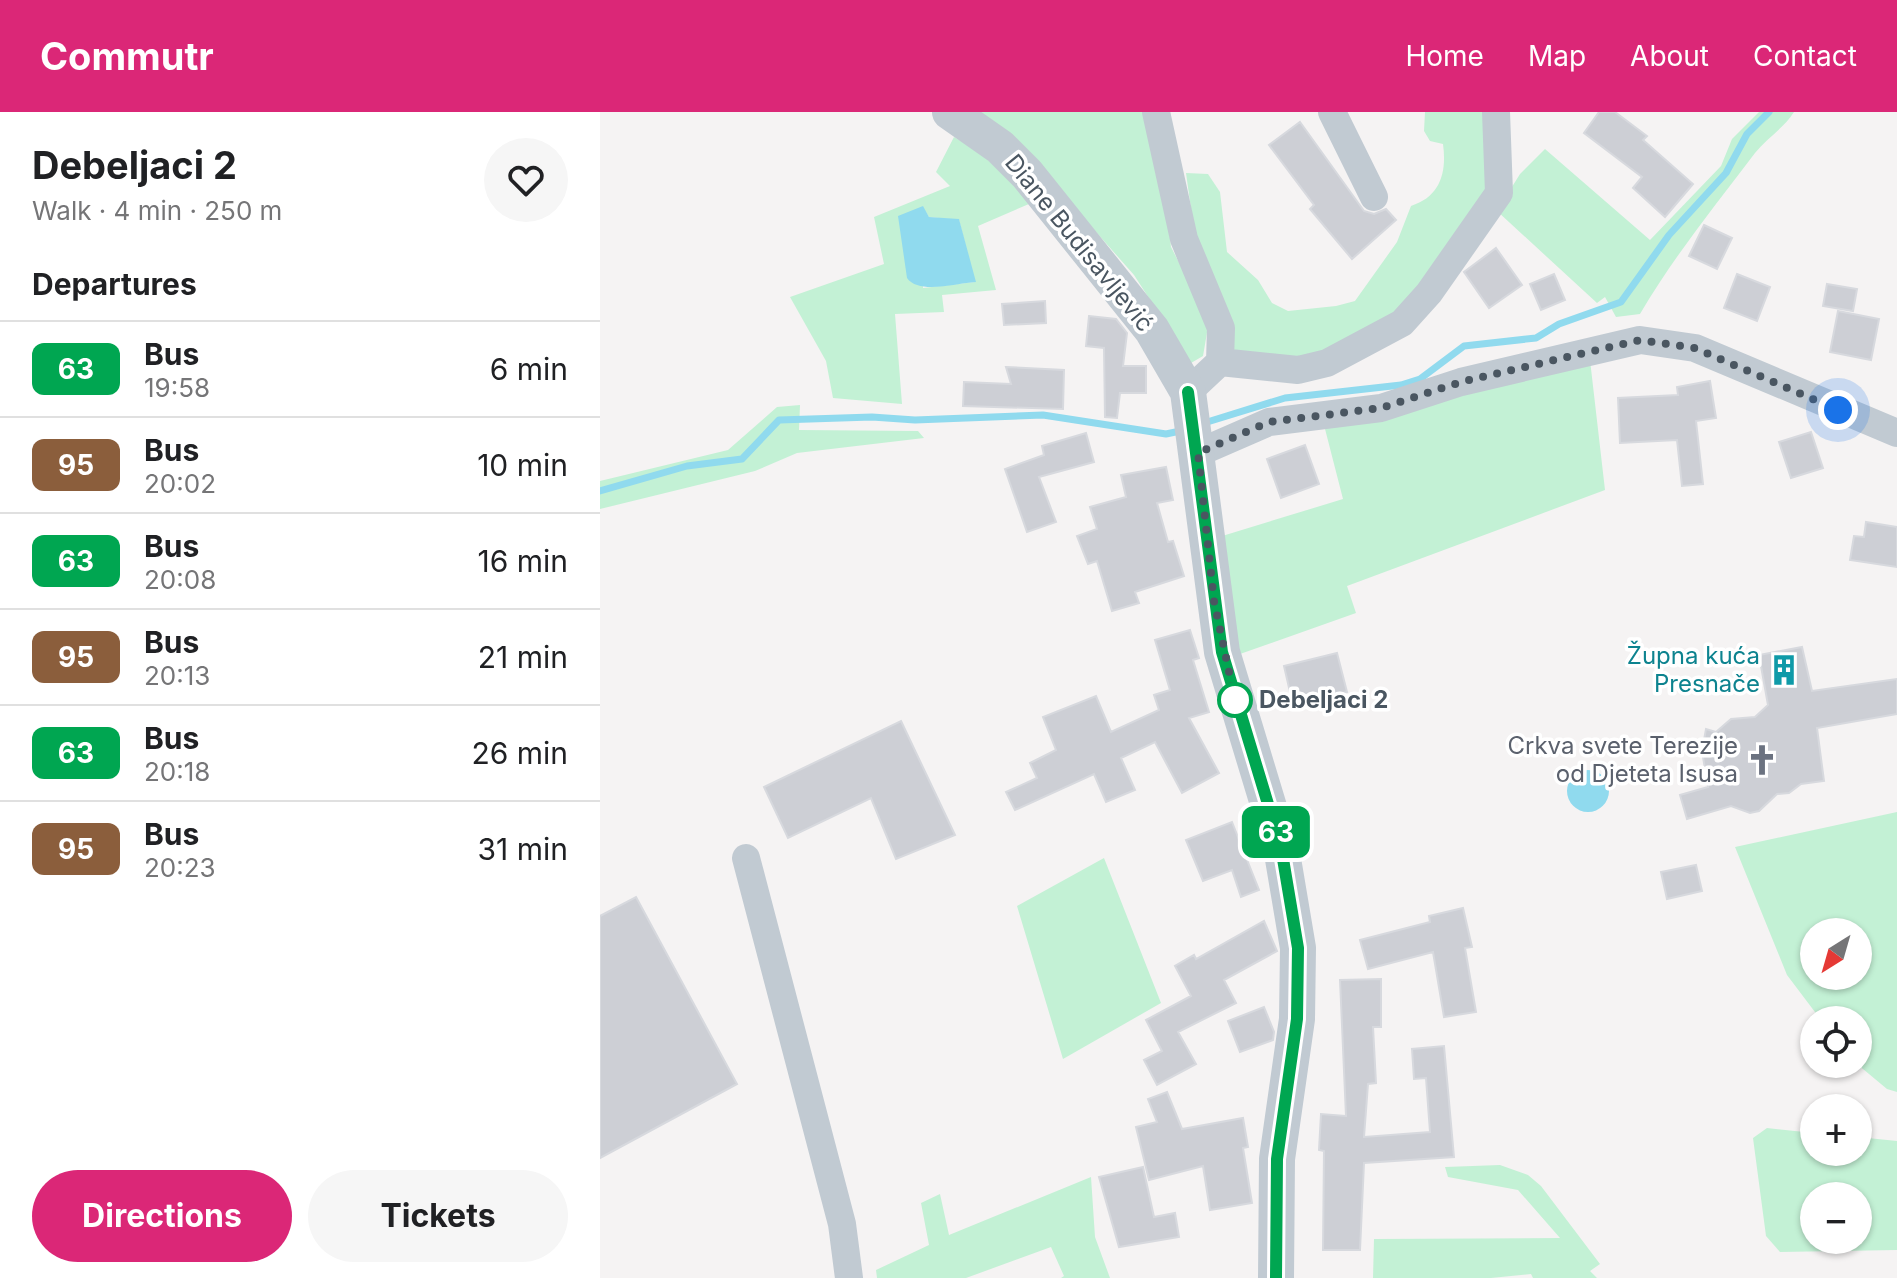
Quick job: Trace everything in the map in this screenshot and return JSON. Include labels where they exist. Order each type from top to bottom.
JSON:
[{"type":"street","name":"Diane Budisavljević","points":[[950,112],[1000,147],[1027,174],[1145,321],[1194,424]]},
{"type":"street","points":[[1156,112],[1184,239],[1221,328],[1220,362],[1194,424],[1222,652],[1281,847],[1298,948],[1297,1019],[1277,1159],[1276,1278]]},
{"type":"street","points":[[1332,112],[1374,197]]},
{"type":"street","points":[[1220,362],[1298,370],[1327,363],[1402,323],[1429,293],[1499,193],[1496,112]]},
{"type":"street","points":[[1194,424],[1269,422],[1381,408],[1461,382],[1640,340],[1695,348],[1897,433]]},
{"type":"street","points":[[746,858],[842,1224],[849,1278]]},
{"type":"green space","points":[[978,112],[1144,112],[1166,204],[1171,247],[1209,321],[1203,356],[1191,363],[1134,275],[1007,131]]},
{"type":"green space","points":[[1425,112],[1485,112],[1491,185],[1394,321],[1303,361],[1230,355],[1196,244],[1186,173],[1208,174],[1220,192],[1227,252],[1258,280],[1272,303],[1288,311],[1336,306],[1355,301],[1397,242],[1411,206],[1429,197],[1439,182],[1444,165],[1443,144],[1430,141],[1424,131]]},
{"type":"green space","points":[[1759,112],[1794,112],[1755,153],[1710,212],[1640,314],[1616,317],[1605,297],[1597,303],[1497,211],[1520,174],[1545,149],[1650,240],[1721,166],[1732,139]]},
{"type":"green space","points":[[954,137],[975,149],[1036,201],[978,226],[996,290],[942,295],[944,312],[895,314],[902,404],[833,398],[826,361],[790,297],[884,264],[874,217],[950,186],[936,172]],"holes":[[[922,206],[929,217],[959,220],[975,282],[923,288]]]},
{"type":"green space","points":[[1590,360],[1605,490],[1347,586],[1356,613],[1240,654],[1219,537],[1343,499],[1324,425]]},
{"type":"green space","points":[[800,405],[799,430],[918,431],[924,438],[797,453],[755,471],[600,509],[600,481],[728,450],[777,407]]},
{"type":"green space","points":[[1897,812],[1897,1092],[1887,1089],[1872,1076],[1872,1006],[1810,1006],[1787,975],[1735,847]]},
{"type":"green space","points":[[1104,858],[1161,1003],[1063,1059],[1017,906]]},
{"type":"green space","points":[[1767,1128],[1800,1132],[1800,1166],[1872,1166],[1872,1138],[1897,1141],[1897,1250],[1872,1250],[1872,1182],[1800,1182],[1800,1252],[1780,1252],[1766,1236],[1753,1138]]},
{"type":"green space","points":[[1500,1165],[1528,1175],[1541,1186],[1600,1264],[1590,1271],[1597,1278],[1533,1278],[1531,1274],[1491,1278],[1373,1278],[1374,1239],[1560,1238],[1518,1190],[1448,1177],[1445,1167]]},
{"type":"green space","points":[[1091,1177],[1095,1237],[1110,1278],[1061,1278],[1064,1276],[1051,1247],[966,1278],[877,1278],[876,1270],[929,1245],[921,1203],[940,1194],[949,1235]]},
{"type":"water","points":[[923,206],[929,217],[959,219],[976,282],[929,287],[920,286],[907,278],[898,216]]},
{"type":"water","points":[[1588,770],[1603,776],[1609,791],[1603,806],[1588,812],[1573,806],[1567,791],[1573,776]]},
{"type":"building","points":[[1599,112],[1615,112],[1647,136],[1643,140],[1693,184],[1665,217],[1633,188],[1642,177],[1584,133]]},
{"type":"building","points":[[1300,122],[1364,211],[1374,214],[1386,209],[1396,220],[1352,259],[1310,209],[1314,205],[1269,145]]},
{"type":"building","points":[[1704,225],[1732,238],[1717,269],[1689,256]]},
{"type":"building","points":[[1496,248],[1522,285],[1489,308],[1464,272]]},
{"type":"building","points":[[1554,274],[1565,300],[1541,310],[1530,284]]},
{"type":"building","points":[[1737,274],[1770,287],[1757,321],[1724,308]]},
{"type":"building","points":[[1827,284],[1857,289],[1853,311],[1823,306]]},
{"type":"building","points":[[1045,301],[1046,323],[1004,325],[1002,304]]},
{"type":"building","points":[[1838,311],[1879,319],[1871,360],[1830,352]]},
{"type":"building","points":[[1089,316],[1116,319],[1127,333],[1123,366],[1146,366],[1146,393],[1120,393],[1117,418],[1105,417],[1104,348],[1086,346]]},
{"type":"building","points":[[1006,367],[1064,370],[1063,409],[963,406],[964,382],[1011,384]]},
{"type":"building","points":[[1710,381],[1716,418],[1696,421],[1703,484],[1682,486],[1677,440],[1620,443],[1618,398],[1678,395],[1677,387]]},
{"type":"building","points":[[1811,432],[1823,468],[1791,478],[1779,442]]},
{"type":"building","points":[[1086,433],[1094,462],[1039,477],[1056,522],[1027,532],[1005,469],[1044,455],[1042,446]]},
{"type":"building","points":[[1305,445],[1319,484],[1281,498],[1267,459]]},
{"type":"building","points":[[1166,467],[1173,500],[1157,503],[1168,542],[1173,541],[1184,576],[1135,592],[1139,603],[1112,611],[1097,561],[1088,564],[1077,536],[1097,529],[1090,507],[1126,497],[1121,475]]},
{"type":"building","points":[[1866,522],[1897,527],[1897,567],[1850,560],[1854,536],[1864,537]]},
{"type":"building","points":[[1190,630],[1199,658],[1193,660],[1209,712],[1189,718],[1219,773],[1182,793],[1155,742],[1121,758],[1135,790],[1106,802],[1094,774],[1015,810],[1006,792],[1037,778],[1030,763],[1056,750],[1043,717],[1096,696],[1111,732],[1159,710],[1154,695],[1170,690],[1155,640]]},
{"type":"building","points":[[1802,647],[1812,691],[1897,679],[1897,714],[1817,728],[1824,781],[1801,784],[1789,793],[1777,794],[1759,811],[1750,813],[1731,806],[1687,819],[1680,795],[1708,787],[1702,751],[1706,729],[1716,732],[1731,719],[1755,717],[1768,705],[1759,655]]},
{"type":"building","points":[[1337,653],[1347,692],[1293,705],[1284,666]]},
{"type":"building","points":[[901,721],[955,835],[896,859],[871,798],[788,838],[764,787]]},
{"type":"building","points":[[1232,822],[1259,890],[1241,897],[1232,870],[1203,881],[1186,840]]},
{"type":"building","points":[[1696,865],[1702,891],[1667,899],[1661,872]]},
{"type":"building","points":[[636,897],[737,1084],[600,1158],[600,916]]},
{"type":"building","points":[[1463,908],[1472,947],[1465,948],[1476,1012],[1444,1017],[1433,952],[1368,969],[1360,940],[1430,922],[1429,916]]},
{"type":"building","points":[[1264,921],[1277,951],[1224,980],[1236,1003],[1178,1032],[1196,1064],[1157,1085],[1144,1060],[1162,1051],[1146,1020],[1191,996],[1175,966],[1194,955],[1196,959]]},
{"type":"building","points":[[1381,979],[1381,1027],[1373,1027],[1376,1083],[1368,1084],[1364,1137],[1430,1132],[1426,1078],[1414,1079],[1412,1049],[1444,1046],[1454,1157],[1364,1163],[1360,1250],[1323,1250],[1324,1151],[1319,1150],[1321,1114],[1346,1116],[1340,980]]},
{"type":"building","points":[[1264,1007],[1274,1032],[1273,1040],[1240,1052],[1228,1021]]},
{"type":"building","points":[[1167,1092],[1182,1129],[1243,1118],[1248,1147],[1243,1148],[1252,1203],[1210,1210],[1203,1166],[1149,1180],[1136,1127],[1157,1122],[1148,1099]]},
{"type":"building","points":[[1143,1167],[1154,1217],[1175,1213],[1179,1237],[1119,1247],[1099,1177]]},
{"type":"waterway","points":[[1204,423],[1285,398],[1401,385],[1420,379],[1464,346],[1536,338],[1559,324],[1621,302],[1669,235],[1726,173],[1747,134],[1769,112]]},
{"type":"waterway","points":[[600,491],[687,466],[742,459],[779,420],[872,417],[915,420],[1043,415],[1166,434],[1185,430]]},
{"type":"bus line","name":"63","points":[[1188,392],[1197,437],[1210,576],[1222,652],[1281,847],[1298,948],[1297,1019],[1277,1159],[1276,1278]]},
{"type":"place","name":"Župna kuća Presnače","points":[[1784,670]]},
{"type":"place","name":"Debeljaci 2","points":[[1235,700]]},
{"type":"place","name":"Crkva svete Terezije od Djeteta Isusa","points":[[1762,760]]},
{"type":"route","points":[[1235,700],[1222,652],[1210,576],[1198,453],[1249,428],[1269,422],[1381,408],[1461,382],[1640,340],[1695,348],[1838,410]]}]
